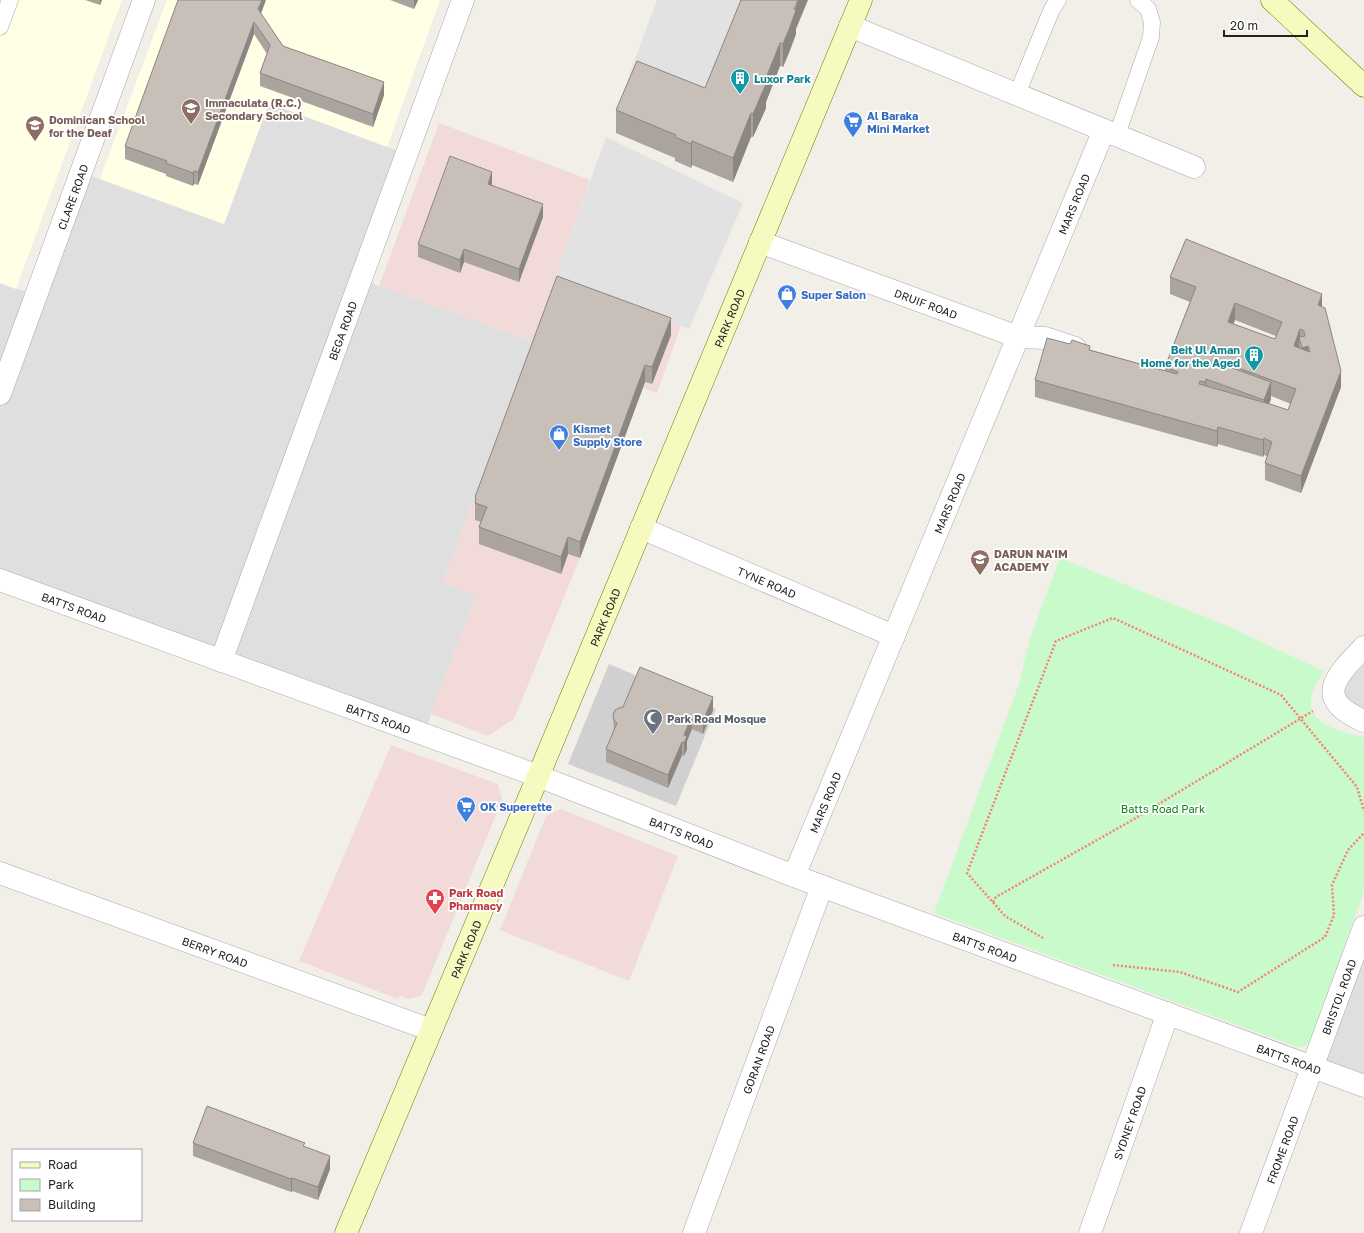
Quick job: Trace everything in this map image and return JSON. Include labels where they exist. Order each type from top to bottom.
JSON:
[{"type":"street","name":"CLARE ROAD","points":[[0,394],[144,0]]},
{"type":"street","name":"BEGA ROAD","points":[[221,661],[463,0]]},
{"type":"street","name":"PARK ROAD","points":[[346,1233],[861,0]]},
{"type":"street","points":[[1272,0],[1364,86]]},
{"type":"street","points":[[850,26],[1194,166]]},
{"type":"street","name":"MARS ROAD","points":[[794,876],[1018,337],[1110,132]]},
{"type":"street","name":"DRUIF ROAD","points":[[760,242],[1018,337],[1045,338],[1095,355]]},
{"type":"street","name":"TYNE ROAD","points":[[641,528],[894,636]]},
{"type":"street","name":"BATTS ROAD","points":[[0,580],[538,776],[794,876],[1364,1086]]},
{"type":"street","points":[[1364,648],[1337,677],[1334,684],[1334,698],[1342,708],[1349,714],[1364,721]]},
{"type":"street","name":"BERRY ROAD","points":[[0,873],[431,1030]]},
{"type":"street","name":"GORAN ROAD","points":[[694,1233],[822,886]]},
{"type":"street","name":"BRISTOL ROAD","points":[[1313,1067],[1364,927]]},
{"type":"street","name":"SYDNEY ROAD","points":[[1090,1233],[1168,1013]]},
{"type":"street","name":"FROME ROAD","points":[[1250,1233],[1313,1067]]},
{"type":"lane","points":[[0,27],[10,0]]},
{"type":"lane","points":[[1017,94],[1052,9],[1058,0]]},
{"type":"lane","points":[[1110,132],[1151,37],[1152,22],[1148,10],[1138,0]]},
{"type":"path","points":[[1045,939],[1005,916],[967,873],[1056,641],[1113,618],[1280,695],[1357,787],[1364,811]]},
{"type":"path","points":[[993,902],[996,897],[1129,822],[1334,698]]},
{"type":"path","points":[[1108,963],[1180,972],[1238,992],[1325,937],[1334,915],[1332,885],[1348,850],[1364,833]]},
{"type":"shaded area","name":"Dominican School for the Deaf","points":[[0,0],[122,0],[16,289],[0,283]]},
{"type":"shaded area","name":"Immaculata (R.C.) Secondary School","points":[[167,0],[440,0],[387,147],[269,103],[224,224],[100,179]]},
{"type":"shaded area","points":[[657,0],[751,0],[705,112],[627,81]]},
{"type":"shaded area","points":[[269,103],[407,154],[360,279],[532,341],[443,583],[476,596],[424,733],[0,578],[0,283],[34,295],[80,172],[224,224]]},
{"type":"shaded area","points":[[439,123],[590,180],[555,279],[681,326],[657,393],[643,388],[580,558],[514,719],[488,736],[431,714],[476,596],[443,583],[532,341],[379,286]]},
{"type":"shaded area","points":[[606,137],[743,203],[689,329],[555,279]]},
{"type":"shaded area","points":[[1364,645],[1364,722],[1333,691]]},
{"type":"shaded area","points":[[609,664],[716,709],[676,806],[568,764]]},
{"type":"shaded area","points":[[391,745],[498,784],[502,800],[422,995],[409,999],[400,996],[398,999],[299,961]]},
{"type":"shaded area","points":[[561,809],[678,856],[629,981],[500,930],[546,816]]},
{"type":"shaded area","points":[[1364,924],[1364,1085],[1313,1066]]},
{"type":"green space","name":"Batts Road Park","points":[[1060,558],[1225,625],[1324,671],[1315,687],[1311,699],[1312,710],[1317,718],[1325,724],[1336,729],[1364,737],[1364,891],[1309,1043],[1300,1048],[934,913],[1019,684],[1030,638]]},
{"type":"building","points":[[178,0],[262,0],[258,9],[283,46],[384,82],[373,114],[260,73],[270,45],[254,22],[198,172],[194,171],[193,173],[166,163],[167,161],[125,146]]},
{"type":"building","name":"Luxor Park","points":[[741,0],[798,0],[794,9],[796,10],[790,27],[783,44],[780,43],[764,83],[766,84],[753,114],[751,113],[733,158],[692,141],[691,144],[675,137],[676,135],[616,110],[637,61],[705,88]]},
{"type":"building","points":[[450,156],[492,172],[488,184],[543,204],[519,269],[464,249],[460,260],[418,244]]},
{"type":"building","name":"Beit Ul Aman Home for the Aged","points":[[1186,239],[1322,294],[1318,305],[1325,308],[1341,371],[1301,476],[1265,463],[1272,442],[1264,438],[1263,440],[1218,427],[1217,431],[1035,380],[1047,338],[1070,344],[1072,340],[1090,346],[1089,350],[1177,374],[1178,372],[1165,367],[1196,287],[1170,277]],"holes":[[[1235,303],[1282,322],[1275,339],[1228,322]],[[1300,329],[1304,331],[1305,336],[1299,337],[1302,348],[1308,346],[1310,352],[1294,346]],[[1214,359],[1296,389],[1288,410],[1199,384],[1200,381],[1205,382],[1206,379],[1264,400],[1271,382],[1213,361]]]},
{"type":"building","name":"Kismet Supply Store","points":[[557,276],[671,318],[652,367],[645,365],[580,542],[568,537],[561,557],[479,527],[487,507],[475,503],[475,497]]},
{"type":"building","name":"Park Road Mosque","points":[[640,667],[713,697],[703,721],[692,716],[684,735],[687,736],[684,743],[682,742],[668,775],[606,749],[617,723],[614,720],[613,715],[615,710],[623,707]]},
{"type":"building","points":[[207,1106],[305,1143],[303,1146],[330,1156],[318,1187],[292,1178],[291,1179],[193,1143]]},
{"type":"place","name":"Luxor Park","points":[[740,95]]},
{"type":"place","name":"Immaculata (R.C.) Secondary School","points":[[191,125]]},
{"type":"place","name":"Al Baraka Mini Market","points":[[853,138]]},
{"type":"place","name":"Dominican School for the Deaf","points":[[35,142]]},
{"type":"place","name":"Super Salon","points":[[787,311]]},
{"type":"place","name":"Beit Ul Aman Home for the Aged","points":[[1254,372]]},
{"type":"place","name":"Kismet Supply Store","points":[[559,451]]},
{"type":"place","name":"DARUN NA'IM ACADEMY","points":[[980,576]]},
{"type":"place","name":"Park Road Mosque","points":[[653,735]]},
{"type":"place","name":"OK Superette","points":[[466,823]]},
{"type":"place","name":"Park Road Pharmacy","points":[[435,915]]}]
